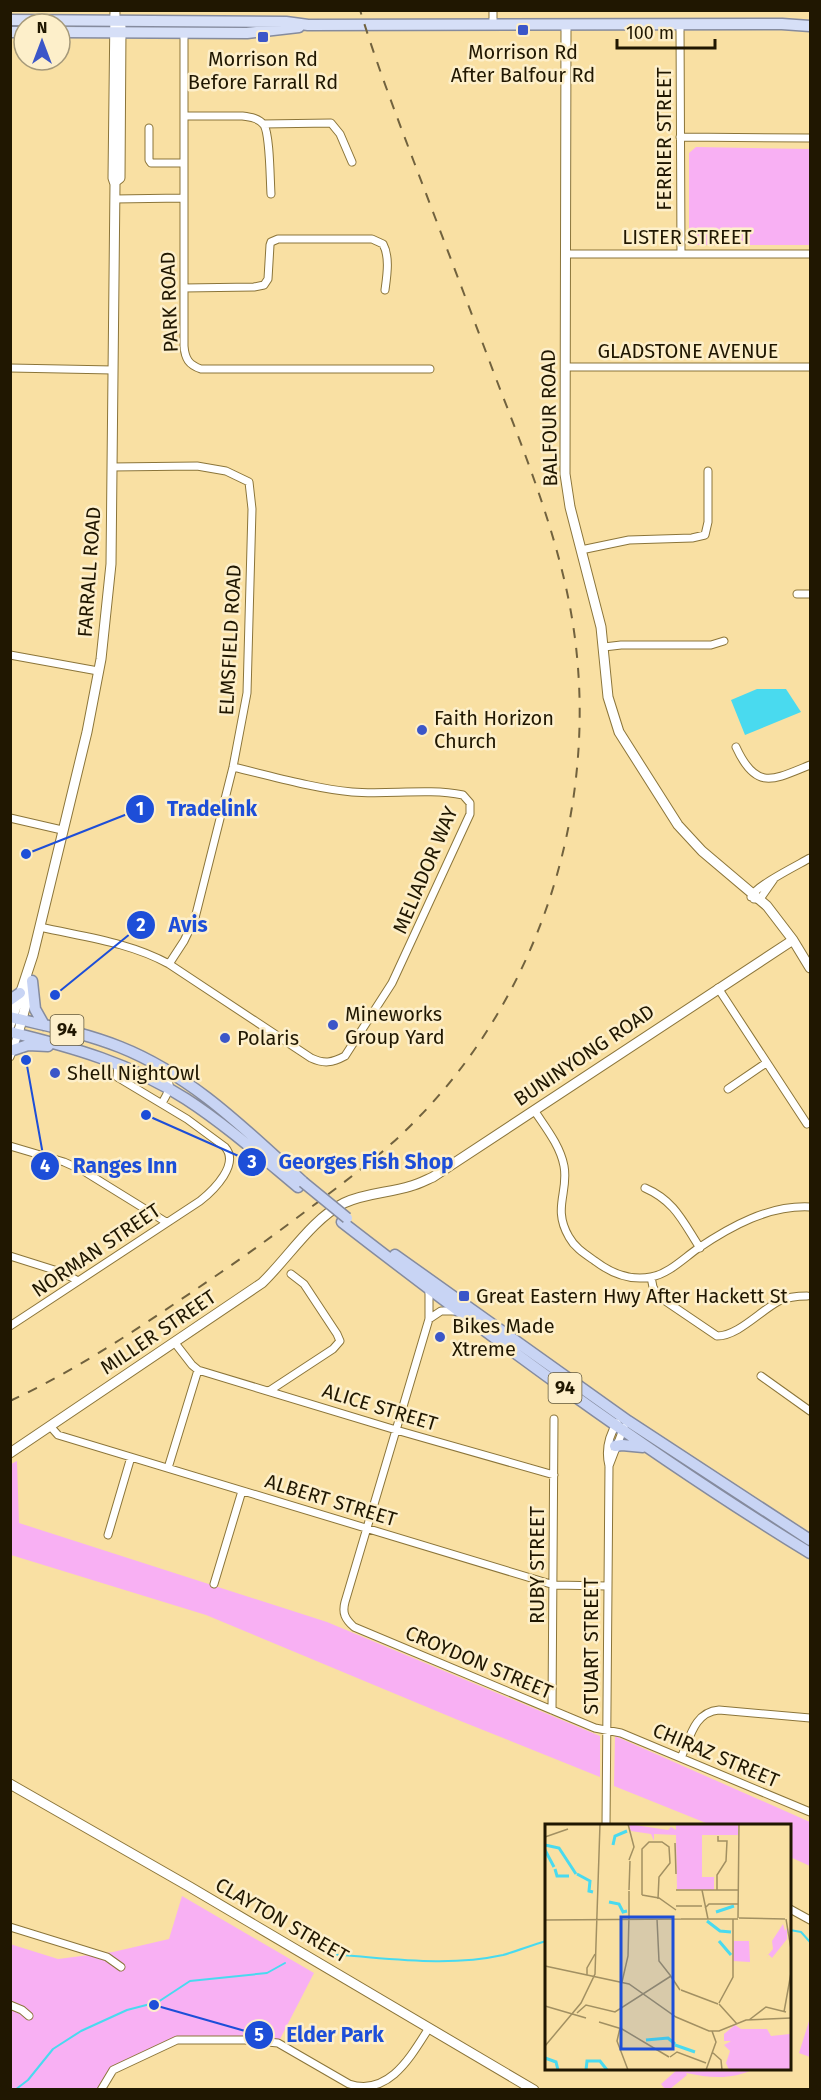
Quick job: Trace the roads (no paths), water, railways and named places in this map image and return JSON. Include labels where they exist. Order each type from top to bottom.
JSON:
[{"type":"highway","points":[[32,981],[35,1009],[44,1024]]},
{"type":"highway","name":"94","points":[[14,1024],[44,1024],[105,1041],[159,1066],[211,1099],[301,1185]]},
{"type":"highway","name":"94","points":[[14,1024],[57,1044],[118,1064],[187,1100],[301,1185],[458,1311],[810,1547]]},
{"type":"highway","points":[[11,1053],[28,1045],[57,1044]]},
{"type":"highway","name":"94","points":[[344,1220],[397,1256],[622,1423],[649,1449],[810,1547]]},
{"type":"highway","points":[[615,1446],[632,1445],[649,1449]]},
{"type":"main road","points":[[10,20],[118,16],[286,22],[308,25],[782,24],[810,26]]},
{"type":"main road","name":"FARRALL ROAD","points":[[14,1024],[32,981],[33,957],[87,732],[98,671],[111,564],[115,199],[116,182],[120,178],[118,16]]},
{"type":"main road","points":[[782,24],[810,20]]},
{"type":"main road","points":[[72,32],[271,31],[308,25]]},
{"type":"main road","name":"BALFOUR ROAD","points":[[566,25],[565,474],[570,507],[601,627],[608,697],[619,732],[678,825],[691,840],[771,914],[791,938],[810,968]]},
{"type":"main road","name":"BUNINYONG ROAD","points":[[314,1225],[345,1202],[413,1186],[433,1177],[791,938]]},
{"type":"main road","name":"FARRALL ROAD","points":[[14,1024],[15,997],[33,957]]},
{"type":"main road","name":"MILLER STREET","points":[[10,1453],[262,1283],[314,1225]]},
{"type":"main road","name":"CLAYTON STREET","points":[[10,1784],[112,1841],[534,2090]]},
{"type":"street","points":[[493,10],[493,24]]},
{"type":"street","name":"FERRIER STREET","points":[[680,25],[681,253]]},
{"type":"street","name":"PARK ROAD","points":[[184,33],[184,353],[187,361],[201,369],[430,369]]},
{"type":"street","points":[[184,116],[242,116],[255,118],[263,124],[266,132],[271,194]]},
{"type":"street","points":[[263,124],[332,123],[340,134],[352,162]]},
{"type":"street","points":[[149,128],[149,160],[151,163],[184,164]]},
{"type":"street","points":[[680,137],[810,138]]},
{"type":"street","points":[[115,199],[183,198]]},
{"type":"street","points":[[184,288],[264,285],[268,274],[270,245],[278,239],[372,239],[383,244],[386,249],[385,290]]},
{"type":"street","name":"LISTER STREET","points":[[565,255],[810,254]]},
{"type":"street","name":"GLADSTONE AVENUE","points":[[566,367],[810,367]]},
{"type":"street","points":[[10,368],[113,370]]},
{"type":"street","name":"ELMSFIELD ROAD","points":[[112,467],[197,466],[226,471],[249,482],[252,509],[250,649],[247,693],[233,767],[195,918],[169,964]]},
{"type":"street","points":[[581,550],[629,540],[692,538],[705,535],[708,522],[708,471]]},
{"type":"street","points":[[797,594],[810,594]]},
{"type":"street","points":[[604,647],[711,645],[724,641]]},
{"type":"street","points":[[10,655],[98,671]]},
{"type":"street","points":[[736,747],[741,759],[760,778],[768,780],[810,765]]},
{"type":"street","name":"MELIADOR WAY","points":[[169,964],[310,1058],[323,1063],[336,1061],[345,1056],[392,983],[470,814],[470,803],[463,795],[450,792],[371,793],[329,789],[233,767]]},
{"type":"street","points":[[10,818],[62,830]]},
{"type":"street","points":[[754,897],[768,881],[810,858]]},
{"type":"street","points":[[40,927],[132,947],[169,964]]},
{"type":"street","points":[[717,988],[807,1124]]},
{"type":"street","points":[[11,1053],[14,1024]]},
{"type":"street","points":[[728,1089],[766,1063]]},
{"type":"street","name":"NORMAN STREET","points":[[10,1326],[208,1194],[219,1182],[230,1159],[230,1152],[225,1147],[162,1103],[117,1077],[118,1064]]},
{"type":"street","points":[[159,1066],[171,1085],[162,1103]]},
{"type":"street","points":[[534,1110],[561,1154],[565,1180],[560,1208],[564,1226],[577,1248],[607,1270],[635,1278],[651,1277],[665,1272],[744,1221],[777,1209],[810,1207]]},
{"type":"street","points":[[10,1146],[64,1162],[82,1170],[166,1222]]},
{"type":"street","points":[[645,1188],[664,1197],[700,1248]]},
{"type":"street","points":[[10,1256],[64,1273],[78,1281]]},
{"type":"street","points":[[269,1391],[333,1349],[340,1341],[304,1284],[291,1274]]},
{"type":"street","points":[[651,1277],[658,1296],[717,1336],[731,1333],[778,1302],[791,1297],[807,1296]]},
{"type":"street","points":[[366,1528],[429,1319],[429,1290]]},
{"type":"street","points":[[429,1319],[441,1311],[458,1311]]},
{"type":"street","points":[[168,1468],[198,1370],[175,1343]]},
{"type":"street","name":"ALICE STREET","points":[[198,1370],[554,1475]]},
{"type":"street","points":[[761,1376],[810,1411]]},
{"type":"street","name":"RUBY STREET","points":[[552,1710],[554,1419]]},
{"type":"street","name":"STUART STREET","points":[[606,1824],[609,1466],[622,1423]]},
{"type":"street","name":"STUART STREET","points":[[609,1466],[606,1455],[608,1444],[622,1423]]},
{"type":"street","name":"ALBERT STREET","points":[[50,1426],[58,1435],[554,1585],[607,1586]]},
{"type":"street","points":[[108,1535],[131,1457]]},
{"type":"street","points":[[214,1584],[242,1491]]},
{"type":"street","name":"CROYDON STREET","points":[[366,1528],[345,1602],[344,1615],[354,1627],[608,1731]]},
{"type":"street","points":[[681,1758],[698,1720],[705,1713],[719,1710],[810,1718]]},
{"type":"street","name":"CHIRAZ STREET","points":[[608,1731],[621,1733],[810,1812]]},
{"type":"street","points":[[791,1910],[810,1920]]},
{"type":"street","points":[[10,1927],[107,1957],[121,1967]]},
{"type":"street","points":[[10,2004],[29,2016]]},
{"type":"street","points":[[101,2090],[113,2070],[177,2040],[245,2040],[278,2043],[349,2084],[363,2087],[383,2086],[408,2061],[429,2028]]},
{"type":"water","points":[[757,689],[786,689],[801,712],[745,735],[731,700]]},
{"type":"waterway","points":[[791,1930],[801,1932],[810,1942]]},
{"type":"waterway","points":[[324,1954],[414,1961],[458,1961],[503,1955],[545,1941]]},
{"type":"waterway","points":[[15,2090],[28,2080],[53,2049],[81,2031],[127,2010],[158,2002],[190,1981],[267,1973],[285,1963]]},
{"type":"railway","points":[[10,1401],[65,1373],[220,1273],[347,1180],[385,1150],[408,1128],[465,1063],[503,1004],[534,940],[558,873],[573,804],[579,733],[578,662],[567,592],[553,537],[535,482],[393,106],[360,10]]},
{"type":"place","name":"Morrison Rd After Balfour Rd","points":[[523,30]]},
{"type":"place","name":"Morrison Rd Before Farrall Rd","points":[[263,37]]},
{"type":"place","name":"Faith Horizon Church","points":[[422,730]]},
{"type":"place","name":"Tradelink","points":[[26,854]]},
{"type":"place","name":"Avis","points":[[55,995]]},
{"type":"place","name":"Mineworks Group Yard","points":[[333,1025]]},
{"type":"place","name":"Polaris","points":[[225,1038]]},
{"type":"place","name":"Ranges Inn","points":[[26,1060]]},
{"type":"place","name":"Shell NightOwl","points":[[55,1073]]},
{"type":"place","name":"Georges Fish Shop","points":[[146,1115]]},
{"type":"place","name":"Great Eastern Hwy After Hackett St","points":[[464,1296]]},
{"type":"place","name":"Bikes Made Xtreme","points":[[440,1337]]},
{"type":"place","name":"Elder Park","points":[[154,2005]]}]
